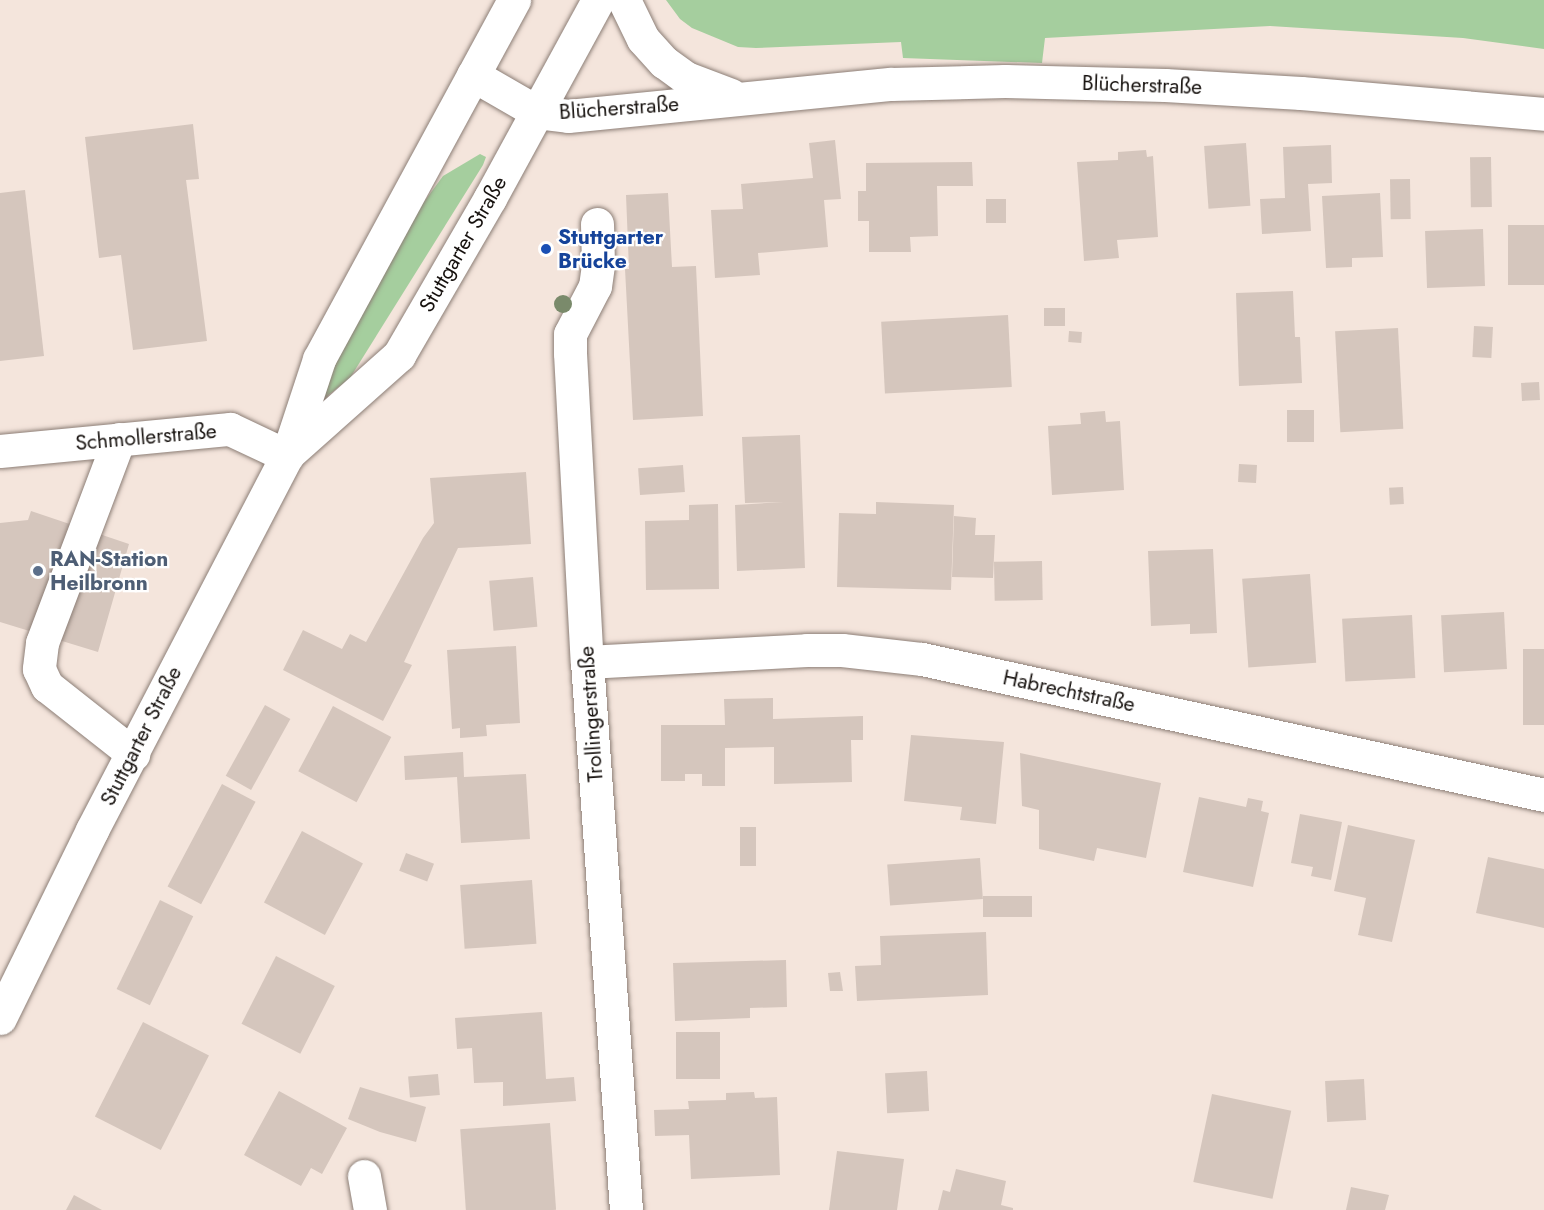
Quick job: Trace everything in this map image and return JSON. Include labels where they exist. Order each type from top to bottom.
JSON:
[{"type":"street","name":"Stuttgarter Straße","points":[[0,1018],[287,456],[319,359],[514,0]]},
{"type":"street","name":"Stuttgarter Straße","points":[[287,456],[399,355],[566,61],[597,0]]},
{"type":"street","name":"Blücherstraße","points":[[624,0],[643,39],[664,62],[686,78],[739,98]]},
{"type":"street","name":"Blücherstraße","points":[[477,66],[537,112],[568,116],[891,84],[1016,82],[1165,85],[1301,93],[1544,114]]},
{"type":"street","name":"Trollingerstraße","points":[[597,224],[598,265],[595,286],[570,334],[570,353],[587,662],[626,1210]]},
{"type":"street","name":"Schmollerstraße","points":[[0,451],[230,429],[287,456]]},
{"type":"street","points":[[119,439],[42,643],[39,669],[47,686],[133,754]]},
{"type":"street","name":"Habrechtstraße","points":[[587,662],[807,650],[842,650],[922,659],[1544,795]]},
{"type":"street","points":[[364,1176],[370,1210]]},
{"type":"green space","points":[[666,0],[1544,0],[1544,49],[1463,38],[1270,26],[1045,38],[1042,63],[903,58],[901,42],[738,47],[692,28],[680,19]]},
{"type":"green space","points":[[480,154],[486,157],[483,165],[350,378],[321,401],[318,387],[421,206],[443,176]]},
{"type":"building","points":[[193,124],[199,179],[186,180],[207,341],[133,350],[121,255],[99,258],[85,137]]},
{"type":"building","points":[[835,140],[841,199],[824,200],[828,247],[758,253],[760,275],[715,278],[711,210],[743,209],[741,184],[813,178],[809,143]]},
{"type":"building","points":[[1246,143],[1250,206],[1208,209],[1204,146]]},
{"type":"building","points":[[1331,145],[1332,183],[1308,184],[1311,231],[1262,234],[1260,199],[1285,198],[1283,147]]},
{"type":"building","points":[[1146,150],[1147,157],[1153,156],[1158,237],[1117,240],[1119,258],[1084,261],[1077,162],[1118,160],[1118,152]]},
{"type":"building","points":[[1470,157],[1491,157],[1492,207],[1471,207]]},
{"type":"building","points":[[972,162],[973,186],[937,186],[938,236],[910,237],[911,252],[869,252],[869,221],[858,221],[858,191],[866,191],[866,163]]},
{"type":"building","points":[[1390,179],[1410,179],[1411,219],[1391,219]]},
{"type":"building","points":[[25,190],[44,356],[0,361],[0,193]]},
{"type":"building","points":[[668,193],[672,267],[696,266],[703,416],[633,420],[625,269],[629,269],[626,195]]},
{"type":"building","points":[[1380,193],[1383,257],[1352,258],[1352,267],[1326,268],[1322,196]]},
{"type":"building","points":[[986,199],[1006,199],[1006,223],[986,223]]},
{"type":"building","points":[[1508,225],[1544,225],[1544,285],[1508,285]]},
{"type":"building","points":[[1483,229],[1485,286],[1427,288],[1425,231]]},
{"type":"building","points":[[1293,291],[1295,337],[1300,337],[1302,383],[1239,386],[1236,293]]},
{"type":"building","points":[[1044,308],[1065,308],[1065,326],[1044,326]]},
{"type":"building","points":[[1008,315],[1012,387],[885,394],[881,322]]},
{"type":"building","points":[[1474,326],[1493,327],[1491,358],[1472,357]]},
{"type":"building","points":[[1398,328],[1403,429],[1340,432],[1335,331]]},
{"type":"building","points":[[1069,331],[1082,332],[1081,343],[1068,342]]},
{"type":"building","points":[[1539,382],[1540,400],[1522,401],[1521,383]]},
{"type":"building","points":[[1287,410],[1314,410],[1314,442],[1287,442]]},
{"type":"building","points":[[1105,411],[1106,422],[1120,421],[1124,490],[1052,495],[1048,426],[1081,424],[1080,413]]},
{"type":"building","points":[[800,435],[805,568],[737,571],[735,505],[784,502],[745,503],[742,437]]},
{"type":"building","points":[[1239,464],[1257,465],[1256,483],[1238,482]]},
{"type":"building","points":[[683,465],[685,492],[640,495],[638,468]]},
{"type":"building","points":[[526,472],[531,544],[458,548],[404,662],[412,665],[383,721],[283,670],[303,630],[342,649],[350,634],[366,642],[423,538],[434,523],[430,478]]},
{"type":"building","points":[[1403,487],[1404,504],[1390,505],[1389,488]]},
{"type":"building","points":[[876,502],[954,505],[951,590],[837,587],[839,513],[876,514]]},
{"type":"building","points":[[718,504],[719,589],[646,590],[645,521],[689,520],[689,505]]},
{"type":"building","points":[[31,511],[129,544],[98,652],[0,622],[0,523],[28,520]]},
{"type":"building","points":[[954,516],[976,518],[975,535],[995,535],[993,578],[952,577]]},
{"type":"building","points":[[1213,549],[1217,633],[1190,634],[1190,624],[1151,626],[1148,551]]},
{"type":"building","points":[[1042,561],[1043,600],[995,601],[994,562]]},
{"type":"building","points":[[1310,574],[1316,663],[1248,668],[1242,579]]},
{"type":"building","points":[[533,577],[537,627],[494,631],[489,581]]},
{"type":"building","points":[[1504,612],[1507,669],[1444,672],[1441,615]]},
{"type":"building","points":[[1412,615],[1415,678],[1345,682],[1342,619]]},
{"type":"building","points":[[516,646],[520,723],[486,725],[487,736],[460,738],[460,728],[452,729],[447,650]]},
{"type":"building","points":[[1523,649],[1544,649],[1544,725],[1523,725]]},
{"type":"building","points":[[773,698],[773,719],[863,716],[863,740],[851,740],[852,782],[774,784],[774,747],[725,748],[725,786],[702,786],[702,774],[685,774],[685,781],[661,781],[661,725],[725,725],[724,699]]},
{"type":"building","points":[[265,705],[290,719],[251,790],[226,776]]},
{"type":"building","points":[[333,706],[391,737],[357,802],[298,771]]},
{"type":"building","points":[[911,735],[1004,742],[996,824],[960,820],[962,807],[904,801]]},
{"type":"building","points":[[463,752],[464,777],[526,774],[530,839],[461,843],[457,777],[405,780],[404,756]]},
{"type":"building","points":[[1020,753],[1161,783],[1146,858],[1097,848],[1094,861],[1039,849],[1039,810],[1022,806]]},
{"type":"building","points":[[222,784],[256,802],[201,904],[168,886]]},
{"type":"building","points":[[1199,797],[1246,807],[1248,798],[1263,801],[1261,811],[1269,813],[1253,887],[1183,872]]},
{"type":"building","points":[[1300,814],[1342,822],[1331,880],[1311,876],[1313,867],[1291,863]]},
{"type":"building","points":[[1348,825],[1415,840],[1392,942],[1358,935],[1366,898],[1334,891]]},
{"type":"building","points":[[740,827],[756,827],[756,866],[740,866]]},
{"type":"building","points":[[302,831],[363,863],[325,935],[264,903]]},
{"type":"building","points":[[406,853],[434,864],[427,881],[399,871]]},
{"type":"building","points":[[1488,857],[1544,869],[1544,928],[1476,913]]},
{"type":"building","points":[[980,858],[983,899],[890,905],[887,864]]},
{"type":"building","points":[[532,880],[536,944],[465,949],[460,885]]},
{"type":"building","points":[[983,896],[1032,896],[1032,917],[983,917]]},
{"type":"building","points":[[160,900],[193,916],[150,1005],[117,989]]},
{"type":"building","points":[[986,932],[988,995],[857,1001],[855,966],[881,965],[880,936]]},
{"type":"building","points":[[276,956],[335,986],[300,1054],[241,1024]]},
{"type":"building","points":[[786,960],[787,1007],[750,1008],[750,1018],[675,1021],[673,963]]},
{"type":"building","points":[[840,972],[843,991],[830,991],[828,973]]},
{"type":"building","points":[[542,1012],[546,1079],[574,1077],[576,1101],[503,1106],[503,1082],[474,1083],[472,1048],[457,1049],[455,1018]]},
{"type":"building","points":[[143,1022],[209,1056],[161,1150],[95,1116]]},
{"type":"building","points":[[676,1032],[720,1032],[720,1079],[676,1079]]},
{"type":"building","points":[[927,1071],[929,1111],[887,1113],[885,1073]]},
{"type":"building","points":[[438,1074],[440,1095],[410,1098],[408,1077]]},
{"type":"building","points":[[1364,1079],[1366,1120],[1327,1122],[1325,1081]]},
{"type":"building","points":[[360,1087],[426,1107],[416,1142],[380,1132],[348,1119]]},
{"type":"building","points":[[279,1091],[347,1128],[322,1174],[311,1168],[301,1186],[244,1155]]},
{"type":"building","points":[[754,1092],[755,1098],[777,1097],[780,1175],[691,1179],[689,1135],[655,1136],[654,1110],[689,1109],[688,1101],[726,1100],[726,1093]]},
{"type":"building","points":[[1212,1094],[1291,1111],[1273,1199],[1193,1182]]},
{"type":"building","points":[[550,1123],[556,1210],[466,1210],[460,1129]]},
{"type":"building","points":[[837,1151],[904,1159],[897,1210],[829,1210]]},
{"type":"building","points":[[956,1169],[1006,1181],[1001,1205],[1013,1208],[1013,1210],[938,1210],[943,1190],[950,1192]]},
{"type":"building","points":[[1351,1187],[1389,1195],[1385,1210],[1346,1210]]},
{"type":"building","points":[[74,1195],[102,1210],[66,1210]]},
{"type":"place","name":"Stuttgarter Brücke","points":[[546,249]]},
{"type":"place","name":"RAN-Station Heilbronn","points":[[38,571]]}]
